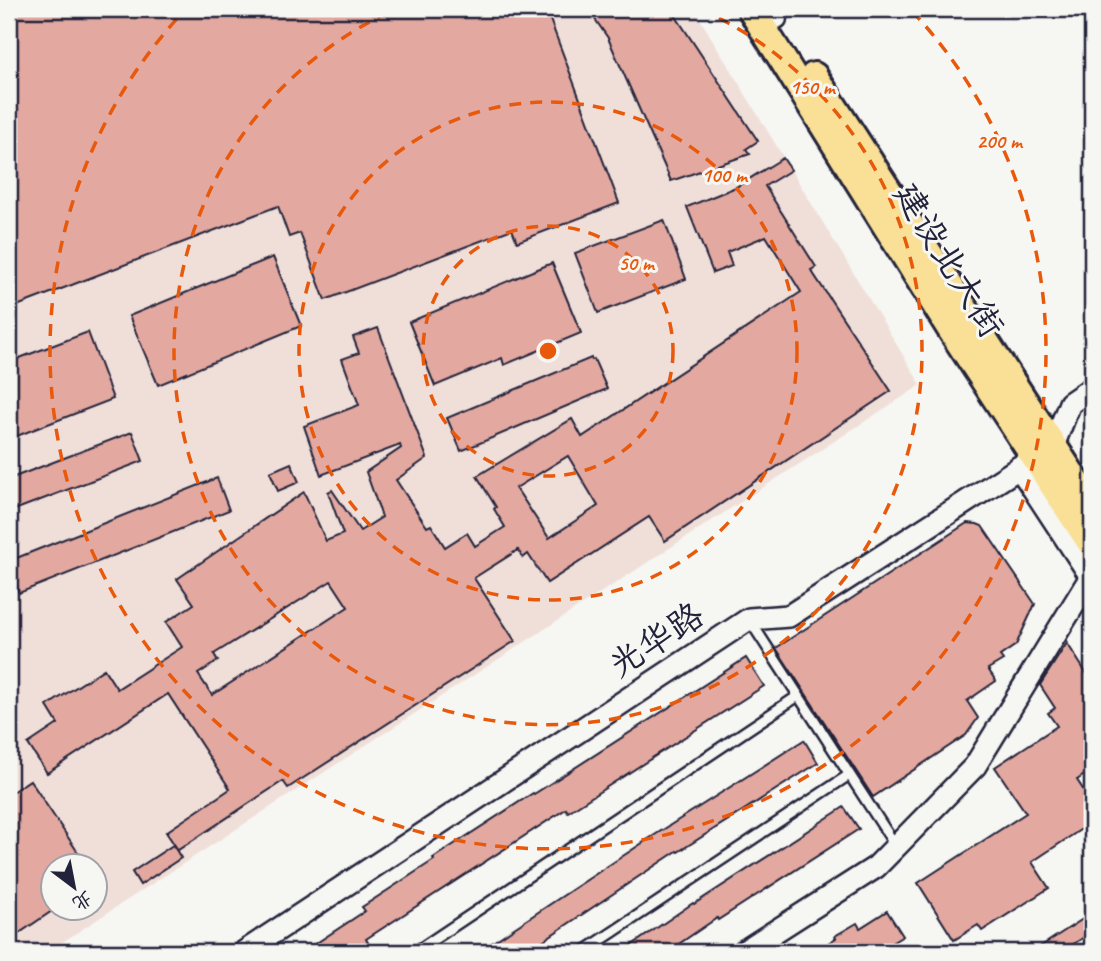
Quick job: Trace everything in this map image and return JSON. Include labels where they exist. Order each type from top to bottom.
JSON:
[{"type":"main road","name":"建设北大街","points":[[764,13],[950,328],[1092,545]]},
{"type":"main road","points":[[1036,457],[1092,506]]},
{"type":"street","points":[[743,952],[876,867],[975,766],[1092,577],[1036,457],[1070,403],[1092,388]]},
{"type":"street","name":"光华路","points":[[244,952],[749,619],[789,616],[1036,457]]},
{"type":"lane","points":[[749,619],[896,846]]},
{"type":"lane","points":[[415,952],[798,696]]},
{"type":"lane","points":[[583,952],[849,775]]},
{"type":"shaded area","points":[[9,9],[694,9],[921,385],[108,912],[108,852],[38,852],[38,922],[93,922],[47,952],[9,952]]},
{"type":"building","points":[[9,9],[546,9],[619,203],[517,242],[512,229],[325,300],[300,233],[289,237],[278,206],[9,309]]},
{"type":"building","points":[[588,9],[671,9],[758,141],[746,149],[750,154],[671,181],[608,38]]},
{"type":"building","points":[[783,158],[791,170],[765,186],[816,267],[811,270],[891,391],[665,541],[649,517],[547,583],[528,554],[523,558],[518,550],[474,578],[515,641],[288,788],[283,781],[178,850],[166,832],[230,789],[168,694],[47,773],[28,744],[58,724],[47,706],[104,669],[117,689],[182,647],[166,622],[194,604],[177,579],[304,492],[326,541],[343,534],[328,492],[332,490],[360,531],[382,517],[366,472],[401,448],[400,445],[321,475],[304,426],[359,405],[342,359],[359,353],[353,337],[378,328],[427,458],[396,480],[427,527],[431,525],[445,547],[467,533],[475,546],[505,527],[477,476],[572,419],[582,437],[801,292],[766,236],[727,252],[732,266],[713,273],[687,207],[736,187]],"holes":[[[568,456],[598,506],[549,538],[516,488]],[[331,581],[348,607],[212,695],[198,674],[218,661],[214,654]]]},
{"type":"building","points":[[664,220],[686,279],[598,313],[575,253]]},
{"type":"building","points":[[273,257],[301,326],[158,385],[129,316]]},
{"type":"building","points":[[552,263],[581,333],[504,365],[502,358],[435,386],[409,322]]},
{"type":"building","points":[[88,332],[113,399],[9,439],[9,362]]},
{"type":"building","points":[[594,359],[607,389],[461,451],[447,418]]},
{"type":"building","points":[[132,432],[143,461],[9,512],[9,479]]},
{"type":"building","points":[[291,463],[299,482],[278,491],[270,472]]},
{"type":"building","points":[[217,478],[229,510],[19,593],[9,561]]},
{"type":"building","points":[[967,523],[982,526],[1035,604],[1016,645],[1000,656],[1003,660],[988,669],[996,681],[967,701],[978,718],[966,735],[873,797],[776,648]]},
{"type":"building","points":[[1067,643],[1092,682],[1092,770],[1077,780],[1092,803],[1092,822],[1032,862],[1049,888],[982,931],[978,925],[954,940],[918,883],[1026,813],[995,767],[1057,726],[1048,713],[1055,708],[1040,685]]},
{"type":"building","points":[[746,658],[764,686],[568,812],[566,809],[366,939],[370,946],[361,952],[303,952],[365,911],[362,907],[434,860],[433,858]]},
{"type":"building","points":[[804,740],[818,763],[677,851],[526,952],[478,952],[650,838]]},
{"type":"building","points":[[30,780],[78,852],[38,852],[38,920],[9,940],[9,794]]},
{"type":"building","points":[[844,807],[859,829],[667,952],[622,952],[693,903]]},
{"type":"building","points":[[173,845],[181,858],[140,885],[132,872]]},
{"type":"building","points":[[887,911],[903,936],[877,952],[814,952],[857,923],[860,928]]},
{"type":"building","points":[[1092,913],[1092,932],[1061,952],[1032,952]]}]
